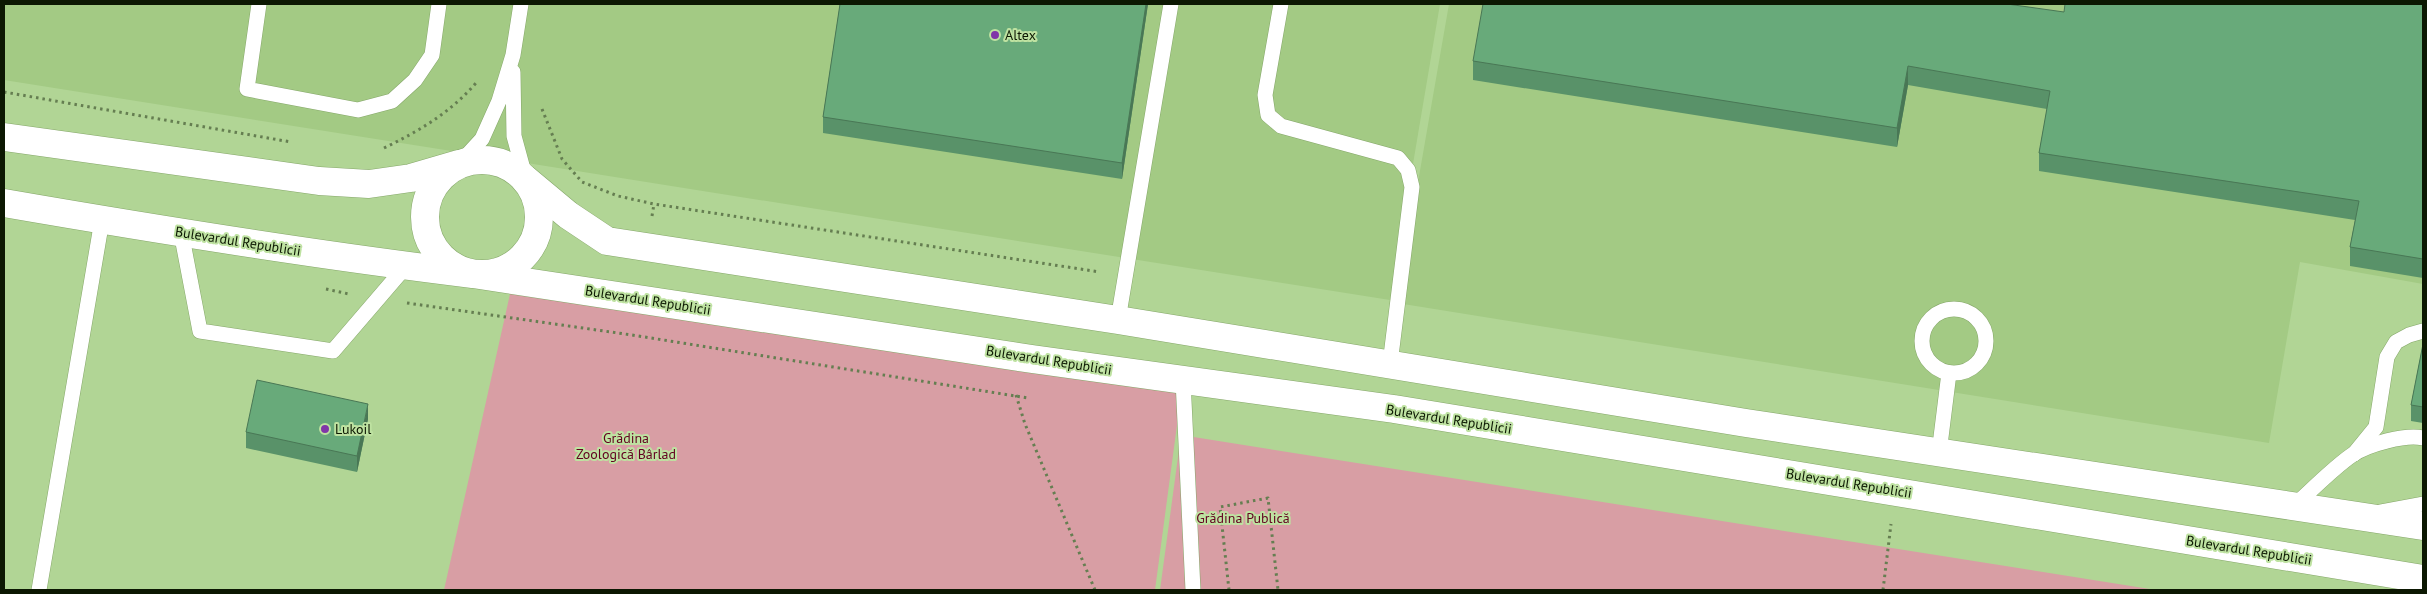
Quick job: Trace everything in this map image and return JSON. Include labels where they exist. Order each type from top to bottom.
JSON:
[{"type":"main road","name":"Bulevardul Republicii","points":[[4,137],[319,181],[369,184],[411,178],[474,160],[488,159],[502,163],[568,215],[607,241],[1118,320],[1939,453],[2423,526]]},
{"type":"main road","name":"Bulevardul Republicii","points":[[460,164],[447,171],[436,182],[429,194],[425,209],[425,224],[428,238],[446,262],[459,270],[473,274],[491,274],[507,268],[521,258],[532,245],[538,228],[539,211],[535,194],[526,180]]},
{"type":"main road","name":"Bulevardul Republicii","points":[[4,203],[102,220],[406,266],[473,274],[1394,410],[1895,490],[2423,579]]},
{"type":"lane","points":[[259,4],[247,89],[358,110],[392,101],[415,80],[432,55],[439,4]]},
{"type":"lane","points":[[460,164],[482,139],[499,101],[513,55],[522,4]]},
{"type":"lane","points":[[1118,320],[1171,4]]},
{"type":"lane","points":[[1281,4],[1265,95],[1268,115],[1281,126],[1398,158],[1408,170],[1412,187],[1390,364]]},
{"type":"lane","points":[[513,55],[514,136],[526,180]]},
{"type":"lane","points":[[39,590],[102,220]]},
{"type":"lane","points":[[181,232],[200,331],[333,351],[406,266]]},
{"type":"lane","points":[[1958,308],[1976,317],[1986,335],[1983,355],[1969,370],[1949,374],[1931,364],[1921,346],[1924,326],[1938,312],[1958,308]]},
{"type":"lane","points":[[2294,506],[2354,454],[2376,427],[2387,357],[2396,342],[2409,335],[2423,331]]},
{"type":"lane","points":[[1939,453],[1949,374]]},
{"type":"lane","points":[[1183,380],[1193,590]]},
{"type":"lane","points":[[2354,454],[2384,442],[2412,436],[2423,438]]},
{"type":"lane","points":[[2360,516],[2423,504]]},
{"type":"path","points":[[322,289],[378,299],[632,335],[1028,398]]},
{"type":"path","points":[[1003,353],[1025,424],[1095,590]]},
{"type":"path","points":[[1883,590],[1895,490]]},
{"type":"path","points":[[1229,590],[1220,507],[1268,498],[1278,590]]},
{"type":"shaded area","points":[[4,4],[1440,4],[1390,300],[4,80]]},
{"type":"shaded area","points":[[1449,4],[2423,4],[2423,284],[2300,262],[2269,443],[1397,303]]},
{"type":"green space","name":"Grădina Zoologică Bârlad","points":[[512,285],[1183,380],[1155,590],[444,590]]},
{"type":"green space","name":"Grădina Publică","points":[[1181,435],[2156,590],[1160,590]]},
{"type":"building","points":[[840,4],[1146,4],[1122,163],[823,117]]},
{"type":"building","points":[[1483,4],[2007,4],[2064,12],[2065,4],[2423,4],[2423,259],[2350,247],[2359,201],[2039,153],[2050,91],[1908,66],[1897,128],[1473,61]]},
{"type":"building","points":[[2423,344],[2423,407],[2411,405]]},
{"type":"building","points":[[257,380],[368,404],[357,456],[246,432]]},
{"type":"place","name":"Altex","points":[[995,35]]},
{"type":"place","name":"Lukoil","points":[[325,429]]}]
